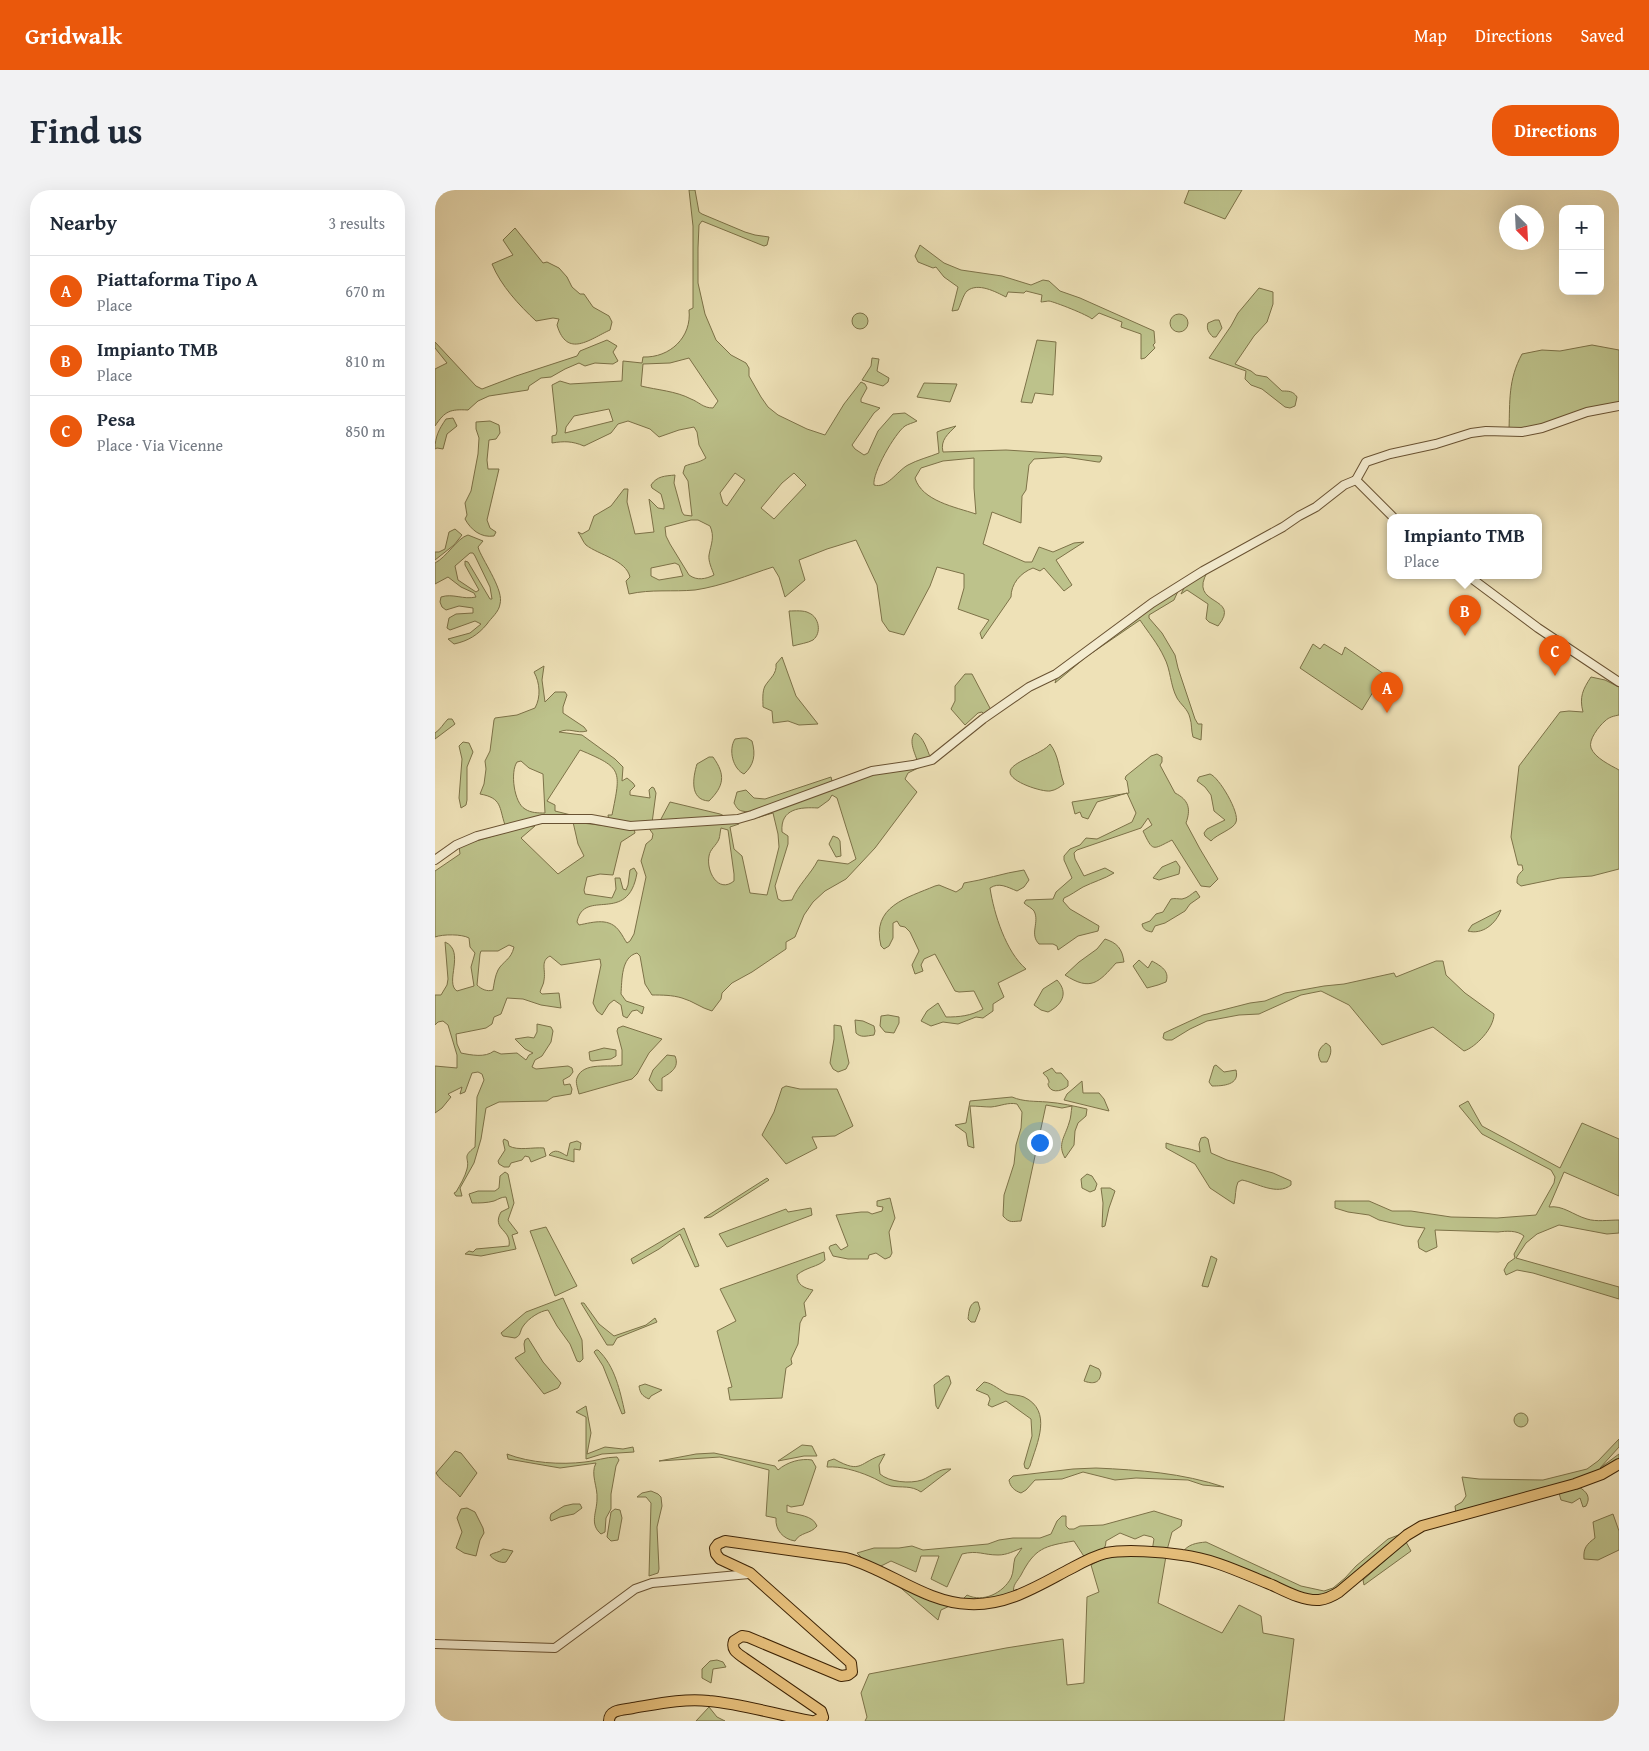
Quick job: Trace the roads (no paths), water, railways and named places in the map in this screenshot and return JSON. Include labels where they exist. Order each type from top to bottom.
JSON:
[{"type":"main road","points":[[815,1721],[823,1717],[821,1711],[734,1650],[732,1645],[734,1641],[741,1636],[748,1637],[841,1676],[850,1674],[852,1667],[829,1643],[750,1574],[720,1559],[715,1551],[718,1544],[725,1541],[846,1558],[939,1598],[968,1604],[987,1603],[1015,1597],[1090,1558],[1107,1553],[1126,1552],[1180,1555],[1205,1560],[1297,1595],[1321,1600],[1339,1592],[1407,1535],[1422,1526],[1575,1484],[1602,1474],[1619,1464]]},
{"type":"main road","points":[[609,1721],[610,1715],[615,1711],[696,1700],[741,1706],[811,1721]]},
{"type":"street","points":[[435,860],[456,845],[477,836],[542,819],[591,819],[630,826],[738,819],[872,771],[932,760],[983,719],[1029,687],[1057,674],[1152,603],[1203,571],[1283,527],[1316,507],[1344,485],[1356,480],[1366,462],[1471,433],[1522,432],[1542,428],[1587,412],[1619,406]]},
{"type":"street","points":[[1356,480],[1390,514]]},
{"type":"street","points":[[1472,579],[1538,628],[1619,682]]},
{"type":"street","points":[[435,1644],[555,1648],[635,1588],[652,1583],[750,1574]]},
{"type":"place","name":"Impianto TMB","points":[[1465,636]]},
{"type":"place","name":"Pesa","points":[[1555,676]]},
{"type":"place","name":"Piattaforma Tipo A","points":[[1387,713]]}]
